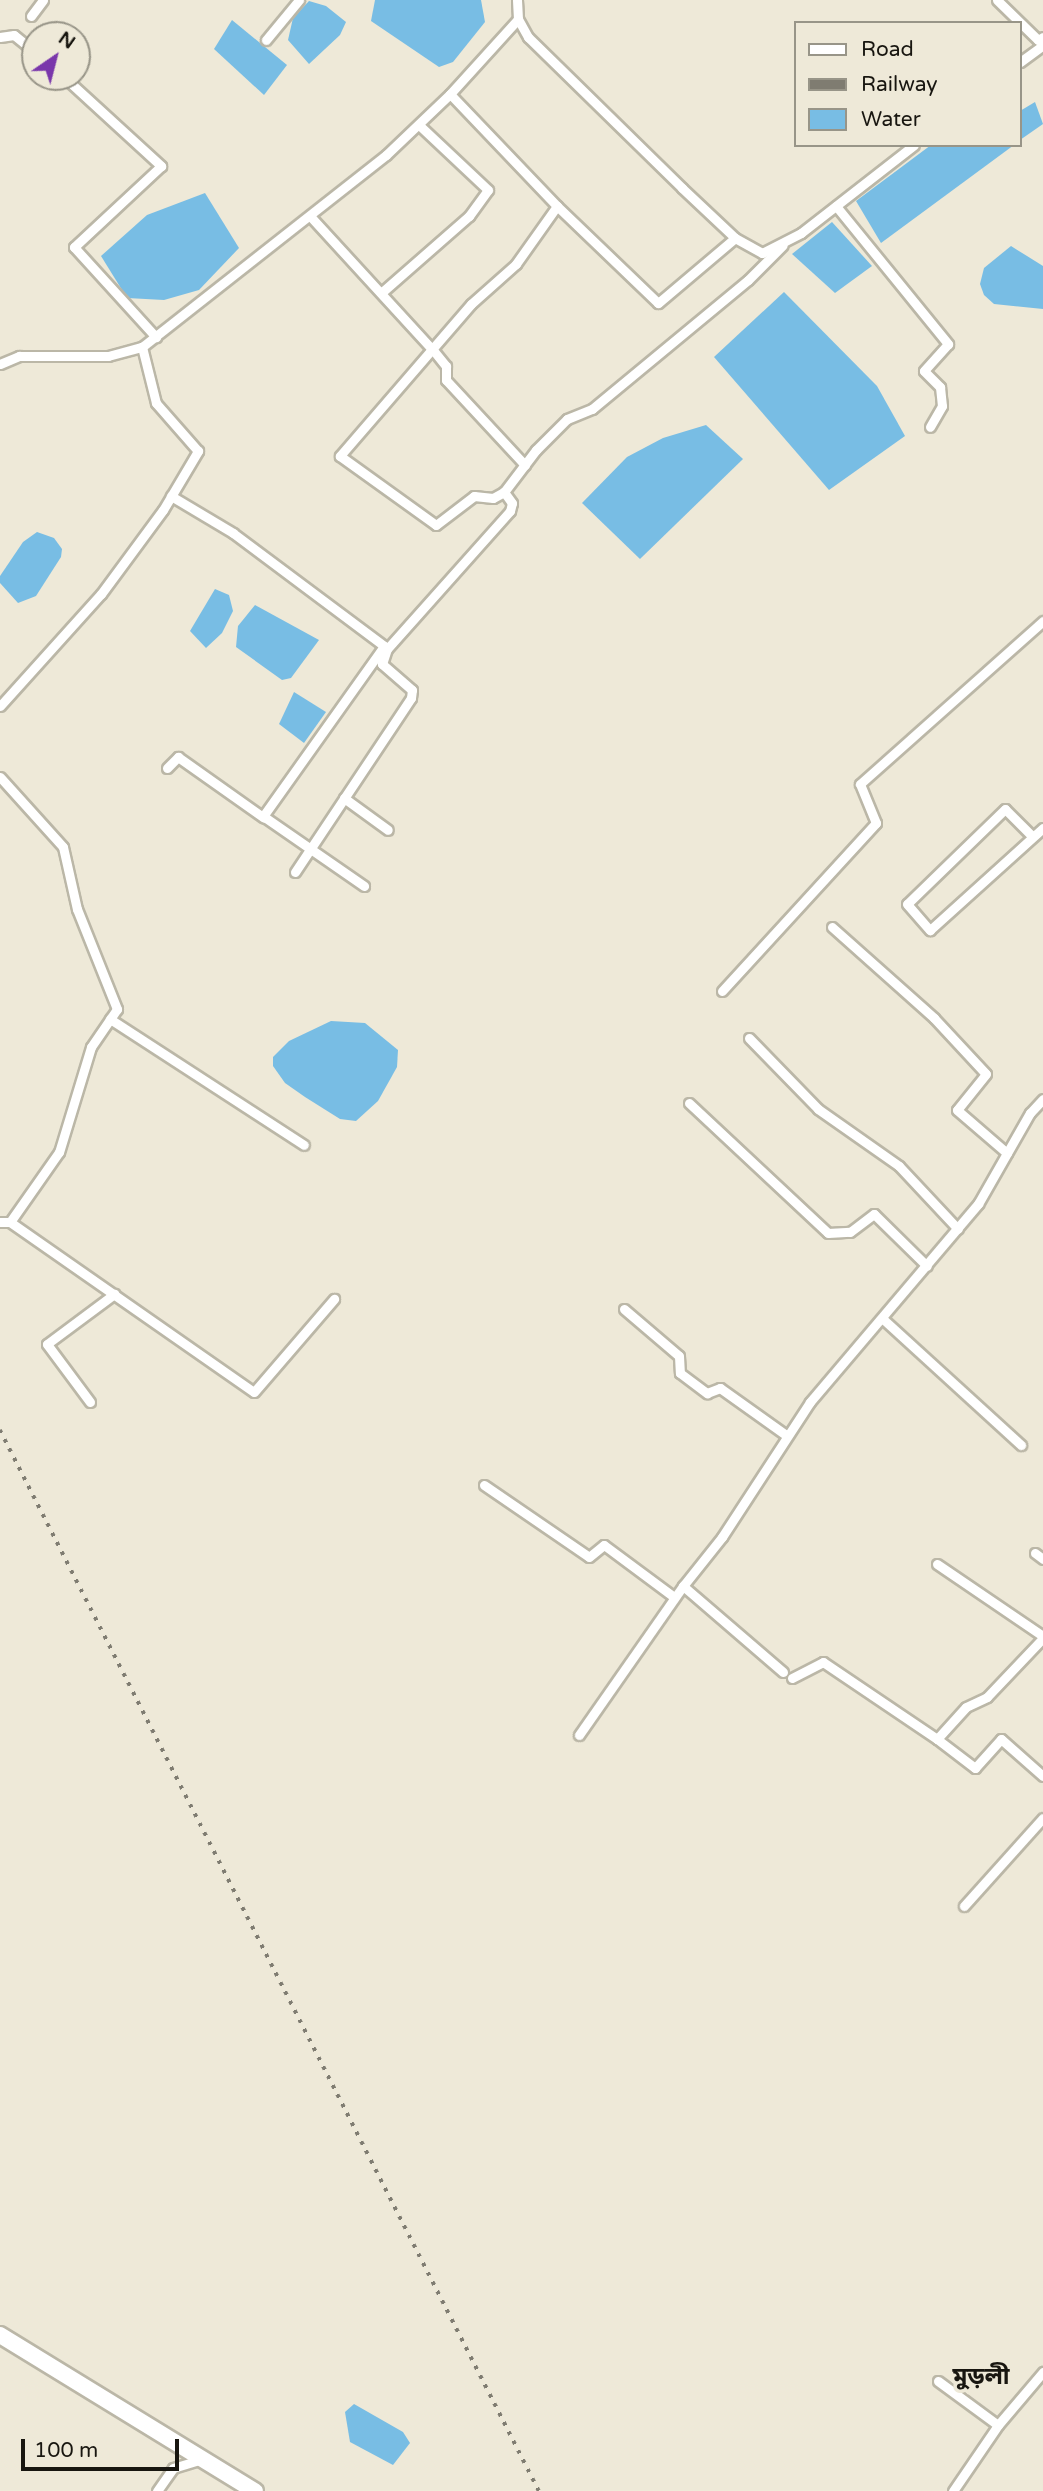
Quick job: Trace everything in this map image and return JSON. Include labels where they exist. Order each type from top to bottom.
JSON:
[{"type":"highway","points":[[0,2335],[255,2491]]},
{"type":"street","points":[[31,16],[43,0]]},
{"type":"street","points":[[266,40],[299,0]]},
{"type":"street","points":[[517,0],[518,19],[528,37],[621,131],[735,238],[762,253],[783,245]]},
{"type":"street","points":[[997,0],[1019,21]]},
{"type":"street","points":[[0,364],[19,356],[108,356],[142,347],[310,216],[419,125],[518,19]]},
{"type":"street","points":[[1022,24],[1038,40],[1043,37]]},
{"type":"street","points":[[0,37],[14,35],[21,41]]},
{"type":"street","points":[[1022,61],[1043,45]]},
{"type":"street","points":[[79,91],[161,166],[75,247],[156,337]]},
{"type":"street","points":[[450,94],[557,206],[658,303],[735,238]]},
{"type":"street","points":[[381,293],[469,216],[488,190],[419,125]]},
{"type":"street","points":[[557,206],[516,264],[471,304],[340,456],[436,525],[474,496],[493,498],[504,492],[567,419],[592,409],[748,279],[783,245],[911,147]]},
{"type":"street","points":[[836,206],[948,344],[924,371],[940,387],[942,396],[942,406],[930,427]]},
{"type":"street","points":[[310,216],[433,350],[446,366],[446,380],[525,465]]},
{"type":"street","points":[[0,706],[101,594],[171,496],[198,451],[156,403],[142,347]]},
{"type":"street","points":[[295,872],[411,698],[412,690],[382,664],[387,649],[510,511],[512,503],[504,492]]},
{"type":"street","points":[[171,496],[233,533],[384,646],[332,713],[264,818]]},
{"type":"street","points":[[722,991],[876,823],[860,784],[1043,621]]},
{"type":"street","points":[[167,768],[178,757],[364,886]]},
{"type":"street","points":[[2,783],[63,848],[77,909],[117,1009],[91,1047],[59,1152],[5,1222],[254,1392],[334,1298]]},
{"type":"street","points":[[344,799],[388,830]]},
{"type":"street","points":[[1032,835],[1005,809],[907,904],[930,930],[1032,835],[1043,828]]},
{"type":"street","points":[[832,927],[934,1018],[986,1074],[957,1110],[1007,1153]]},
{"type":"street","points":[[110,1019],[304,1145]]},
{"type":"street","points":[[749,1038],[818,1109],[899,1166],[958,1228]]},
{"type":"street","points":[[579,1735],[674,1597],[722,1537],[786,1435],[978,1204],[1030,1113],[1043,1099]]},
{"type":"street","points":[[689,1103],[828,1233],[850,1232],[874,1214],[927,1266]]},
{"type":"street","points":[[90,1402],[47,1344],[114,1294]]},
{"type":"street","points":[[624,1309],[679,1356],[680,1373],[707,1393],[720,1388],[786,1435]]},
{"type":"street","points":[[883,1319],[1021,1445]]},
{"type":"street","points":[[484,1485],[589,1557],[604,1545],[674,1597]]},
{"type":"street","points":[[937,1564],[1043,1637],[987,1697],[966,1707],[937,1739]]},
{"type":"street","points":[[683,1586],[788,1675],[823,1662],[975,1768],[1001,1739],[1043,1776]]},
{"type":"street","points":[[964,1906],[1043,1818]]},
{"type":"street","points":[[953,2491],[998,2425],[1043,2372]]},
{"type":"street","points":[[938,2381],[998,2425]]},
{"type":"street","points":[[158,2491],[173,2468],[202,2459]]},
{"type":"water","points":[[375,0],[481,0],[485,22],[453,62],[439,67],[371,21]]},
{"type":"water","points":[[309,1],[326,6],[346,22],[340,35],[309,64],[288,40],[293,18]]},
{"type":"water","points":[[232,20],[287,65],[264,95],[214,49]]},
{"type":"water","points":[[1035,102],[1043,124],[1022,139],[1022,110]]},
{"type":"water","points":[[928,147],[1011,147],[881,243],[856,201]]},
{"type":"water","points":[[205,193],[239,248],[199,290],[164,300],[127,298],[101,256],[147,215]]},
{"type":"water","points":[[832,222],[872,266],[835,293],[792,254]]},
{"type":"water","points":[[1011,246],[1043,266],[1043,309],[994,304],[984,295],[980,284],[984,268]]},
{"type":"water","points":[[784,292],[877,386],[905,436],[829,490],[714,357]]},
{"type":"water","points":[[706,425],[743,459],[640,559],[582,503],[627,457],[663,438]]},
{"type":"water","points":[[37,532],[54,538],[62,549],[61,557],[36,596],[18,603],[0,583],[0,576],[23,542]]},
{"type":"water","points":[[215,589],[229,595],[233,611],[222,633],[206,648],[190,631]]},
{"type":"water","points":[[255,605],[319,640],[291,678],[282,680],[236,647],[238,626]]},
{"type":"water","points":[[294,692],[326,712],[304,743],[279,724]]},
{"type":"water","points":[[331,1021],[365,1023],[398,1050],[397,1067],[378,1101],[356,1121],[340,1119],[305,1097],[285,1083],[273,1066],[273,1057],[289,1041]]},
{"type":"water","points":[[354,2404],[403,2432],[410,2443],[393,2465],[350,2442],[345,2412]]},
{"type":"railway","points":[[0,1430],[539,2491]]},
{"type":"district","name":"মুড়লী","points":[[981,2377]]}]
